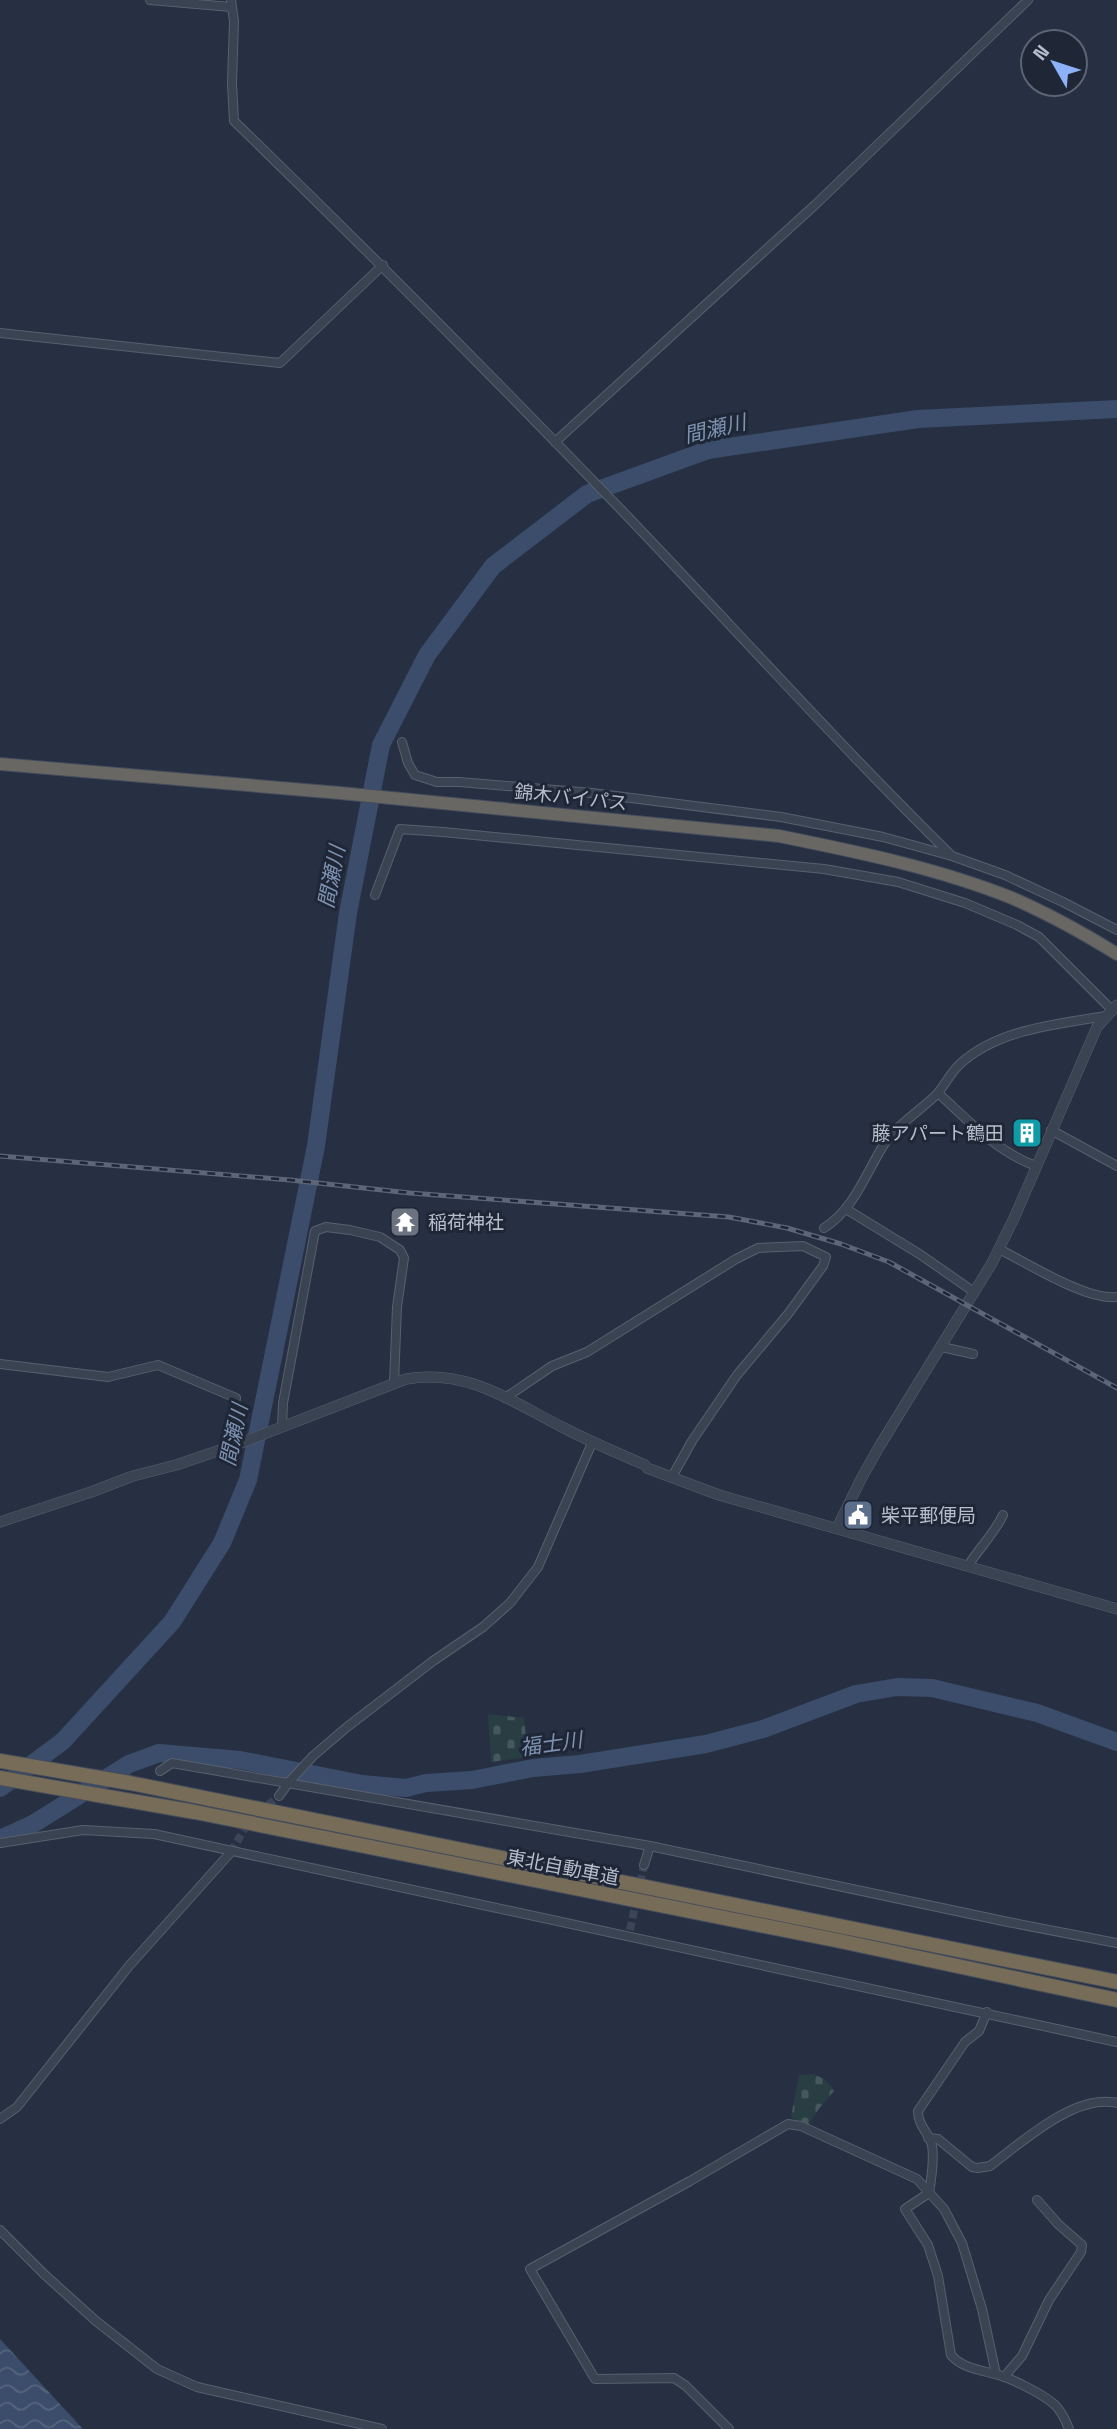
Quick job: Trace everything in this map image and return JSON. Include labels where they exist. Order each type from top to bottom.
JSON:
[{"type":"highway","name":"錦木バイパス","points":[[0,764],[348,794],[779,836],[831,845],[916,867],[1011,898],[1069,925],[1117,954]]},
{"type":"highway","name":"東北自動車道","points":[[0,1761],[130,1783],[1117,1982]]},
{"type":"highway","name":"東北自動車道","points":[[0,1778],[195,1812],[1117,2000]]},
{"type":"street","points":[[150,0],[231,4],[234,21],[234,121],[383,265],[630,519],[883,788],[952,856]]},
{"type":"street","points":[[555,442],[816,204],[1028,0]]},
{"type":"street","points":[[0,333],[280,363],[383,265]]},
{"type":"street","points":[[402,742],[415,775],[437,782],[592,793],[781,817],[883,837],[952,856],[1033,888],[1117,930]]},
{"type":"street","points":[[375,894],[400,830],[454,833],[850,873],[930,891],[1017,925],[1039,937],[1112,1011]]},
{"type":"street","points":[[824,1228],[838,1219],[846,1209],[885,1143],[938,1093],[959,1064],[990,1044],[1045,1026],[1112,1011]]},
{"type":"street","points":[[837,1528],[860,1479],[999,1249],[1097,1027],[1112,1011]]},
{"type":"street","points":[[938,1093],[993,1143],[1020,1160],[1036,1166]]},
{"type":"street","points":[[1051,1130],[1117,1166]]},
{"type":"street","points":[[846,1209],[921,1255],[974,1292]]},
{"type":"street","points":[[279,1429],[315,1231],[326,1227],[380,1237],[400,1250],[403,1257],[397,1307],[394,1383]]},
{"type":"street","points":[[505,1398],[552,1366],[587,1352],[758,1248],[803,1246],[826,1257],[823,1266],[788,1314],[729,1386],[692,1441],[672,1478]]},
{"type":"street","points":[[999,1249],[1087,1292],[1117,1297]]},
{"type":"street","points":[[942,1347],[973,1354]]},
{"type":"street","points":[[0,1364],[108,1377],[158,1365],[236,1398],[226,1448]]},
{"type":"street","points":[[0,1522],[91,1493],[133,1476],[238,1444],[394,1383],[423,1376],[446,1376],[481,1385],[592,1443],[719,1495],[1117,1609]]},
{"type":"street","points":[[279,1796],[288,1782],[313,1756],[347,1727],[433,1661],[483,1627],[510,1603],[538,1567],[592,1443]]},
{"type":"street","points":[[968,1566],[978,1549],[997,1528],[1003,1515]]},
{"type":"street","points":[[160,1772],[172,1763],[650,1846],[1117,1943]]},
{"type":"street","points":[[0,1843],[83,1830],[155,1834],[629,1933],[1117,2042]]},
{"type":"street","points":[[644,1865],[650,1846]]},
{"type":"street","points":[[0,2119],[17,2107],[129,1966],[231,1852]]},
{"type":"street","points":[[929,2193],[932,2144],[918,2119],[918,2111],[965,2042],[979,2031],[987,2012]]},
{"type":"street","points":[[928,2138],[938,2139],[972,2167],[989,2166],[1061,2114],[1109,2101],[1117,2103]]},
{"type":"street","points":[[729,2429],[686,2386],[674,2378],[595,2379],[530,2269],[788,2124],[801,2126],[917,2179],[944,2209],[962,2243],[1000,2376]]},
{"type":"street","points":[[929,2193],[905,2209],[928,2245],[938,2276],[951,2355],[956,2362],[982,2373],[1000,2376],[1055,2405],[1069,2429]]},
{"type":"street","points":[[1000,2376],[1022,2356],[1049,2300],[1081,2252],[1082,2245],[1058,2224],[1037,2200]]},
{"type":"street","points":[[0,2230],[96,2321],[157,2369],[197,2387],[382,2429]]},
{"type":"green space","points":[[488,1714],[524,1718],[528,1757],[491,1762]]},
{"type":"green space","points":[[814,2074],[828,2083],[834,2091],[807,2127],[791,2117],[799,2075]]},
{"type":"water","points":[[0,2339],[83,2429],[0,2429]]},
{"type":"waterway","name":"間瀬川","points":[[0,1788],[63,1741],[172,1622],[222,1543],[248,1480],[316,1146],[348,913],[381,745],[427,655],[493,566],[587,494],[708,450],[918,419],[1117,409]]},
{"type":"waterway","name":"福士川","points":[[0,1839],[33,1824],[129,1764],[159,1753],[240,1760],[362,1784],[406,1788],[706,1744],[763,1729],[856,1694],[897,1687],[932,1688],[1037,1713],[1117,1742]]},
{"type":"tunnel","points":[[231,1852],[249,1821],[279,1796]]},
{"type":"tunnel","points":[[630,1930],[644,1865]]},
{"type":"railway","points":[[0,1156],[290,1180],[410,1193],[729,1217],[787,1228],[889,1262],[1117,1388]]},
{"type":"place","name":"藤アパート鶴田","points":[[1027,1133]]},
{"type":"place","name":"稲荷神社","points":[[405,1222]]},
{"type":"place","name":"柴平郵便局","points":[[858,1515]]}]
